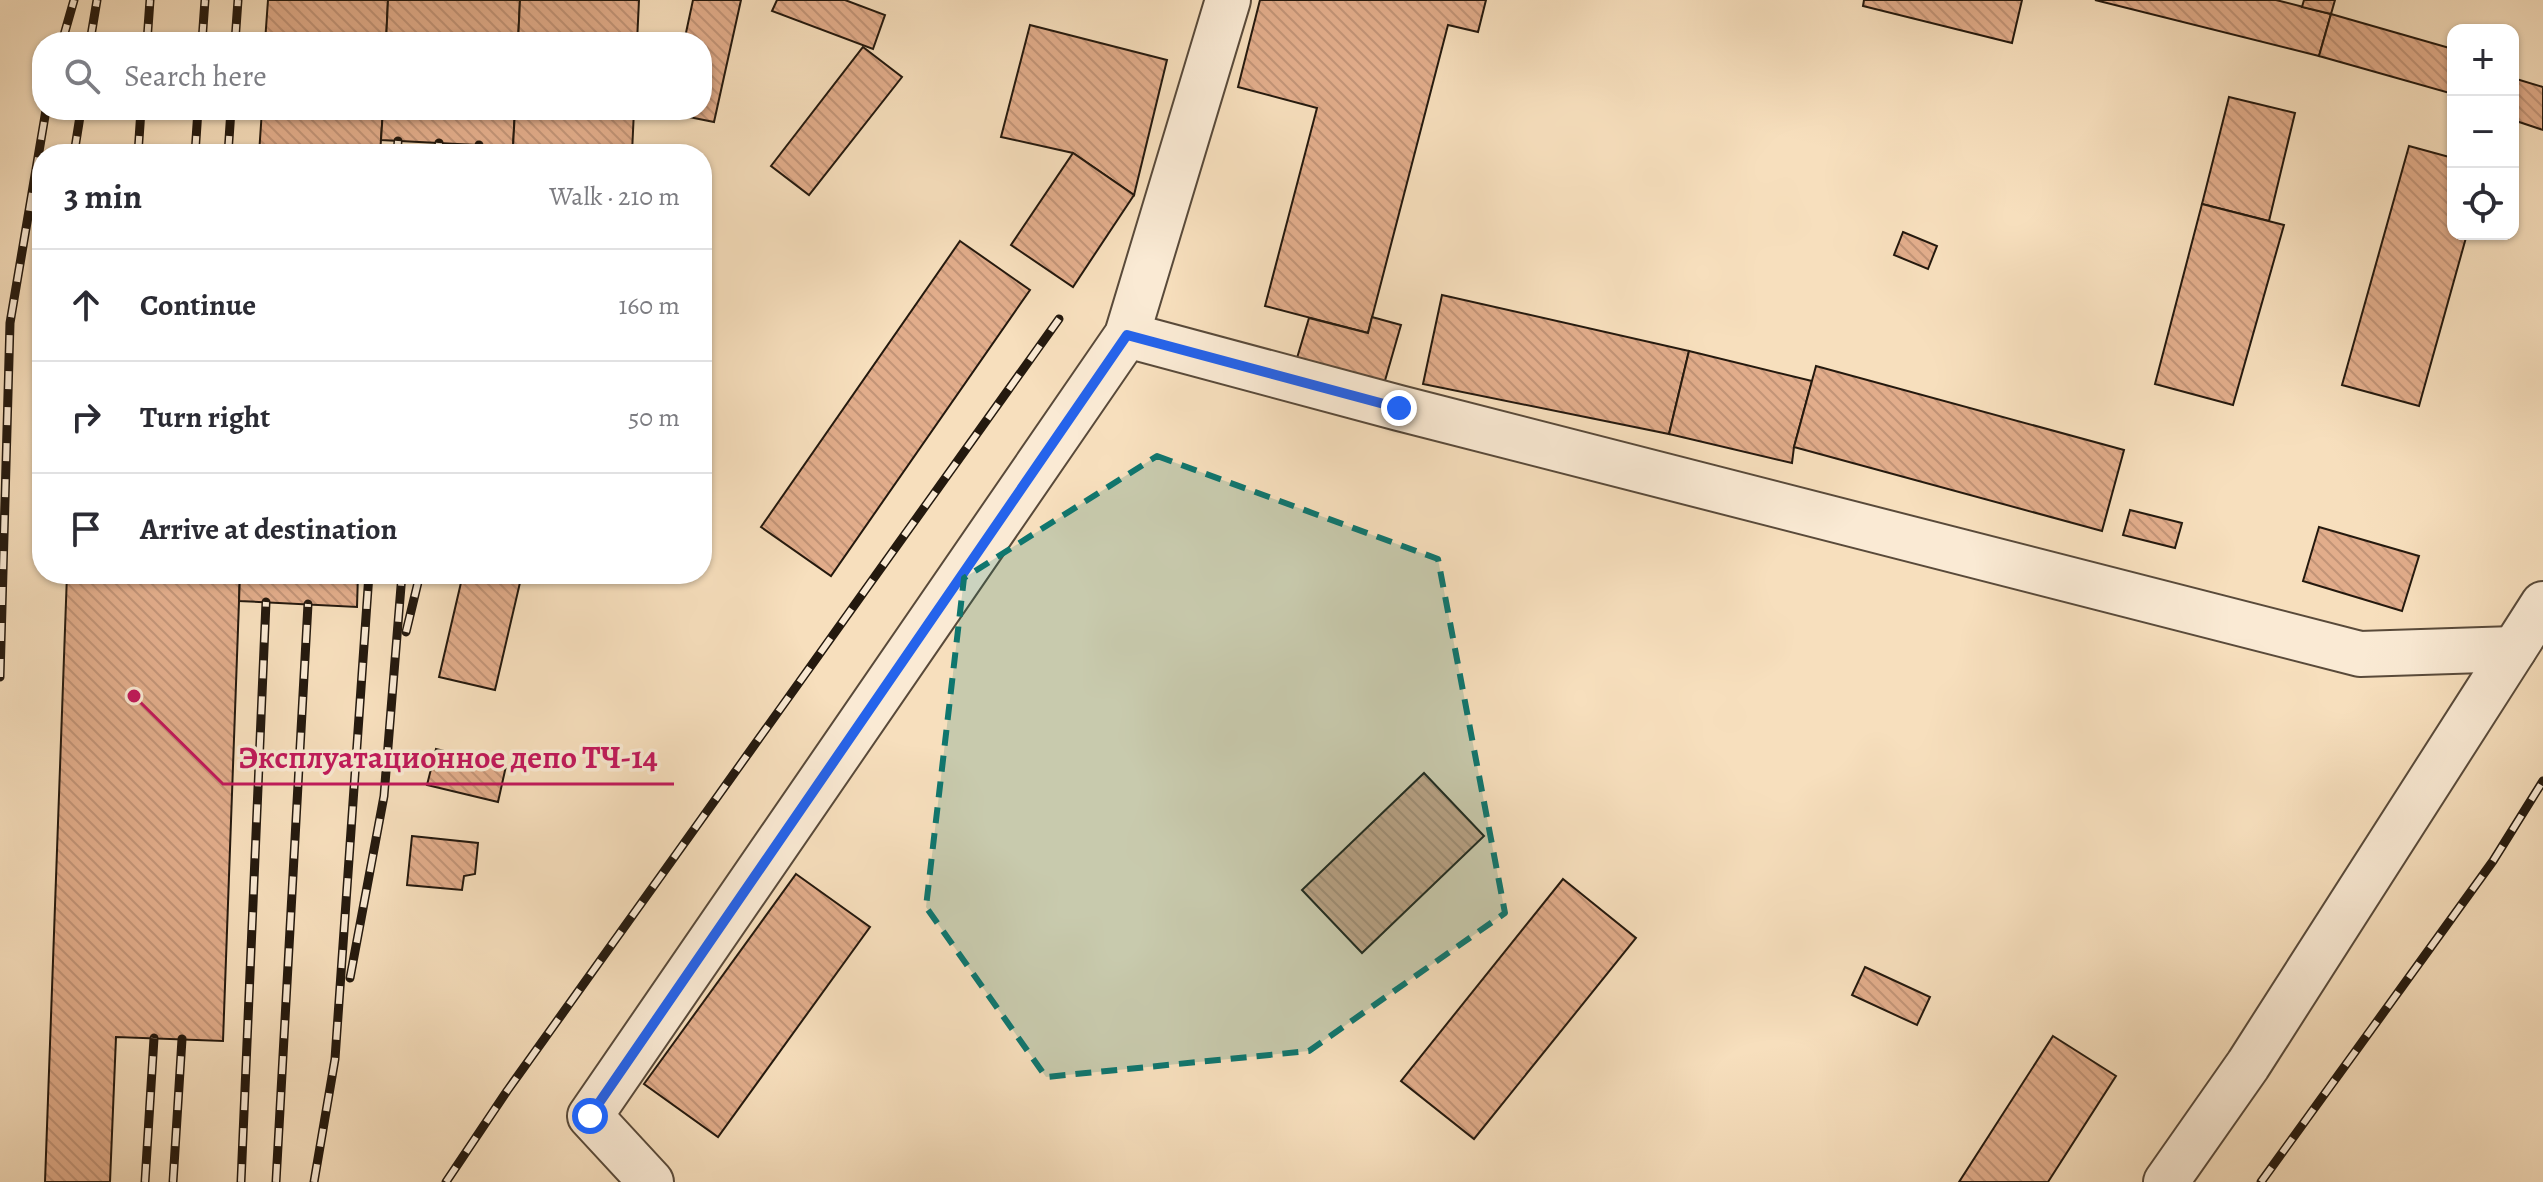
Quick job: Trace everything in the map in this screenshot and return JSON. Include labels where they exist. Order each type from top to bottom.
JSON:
[{"type":"street","points":[[651,1182],[590,1116],[1127,335],[1228,0]]},
{"type":"street","points":[[1127,335],[1399,408],[2360,654],[2514,649]]},
{"type":"street","points":[[2166,1182],[2248,1065],[2543,604]]},
{"type":"highlighted area","points":[[1157,456],[1438,559],[1505,913],[1309,1051],[1046,1077],[926,907],[964,578]]},
{"type":"building","points":[[268,0],[388,0],[386,32],[266,32]]},
{"type":"building","points":[[388,0],[520,0],[518,32],[386,32]]},
{"type":"building","points":[[520,0],[639,0],[637,32],[518,32]]},
{"type":"building","points":[[693,0],[741,0],[714,122],[704,120],[712,120],[712,32],[686,32]]},
{"type":"building","points":[[777,0],[845,0],[885,15],[873,49],[772,11]]},
{"type":"building","points":[[1260,0],[1486,0],[1478,32],[1448,25],[1368,333],[1265,306],[1317,108],[1238,87]]},
{"type":"building","points":[[1864,0],[2022,0],[2012,43],[1863,6]]},
{"type":"building","points":[[2095,0],[2276,0],[2331,14],[2319,56]]},
{"type":"building","points":[[2304,0],[2335,0],[2331,14],[2302,7]]},
{"type":"building","points":[[2331,14],[2447,47],[2447,92],[2319,56]]},
{"type":"building","points":[[1030,25],[1167,60],[1134,195],[1073,153],[1001,137]]},
{"type":"building","points":[[863,47],[902,77],[809,195],[771,166]]},
{"type":"building","points":[[2519,80],[2543,87],[2543,130],[2519,122]]},
{"type":"building","points":[[2229,97],[2295,113],[2269,221],[2202,204]]},
{"type":"building","points":[[261,120],[382,120],[381,144],[260,144]]},
{"type":"building","points":[[382,120],[514,120],[513,144],[381,140]]},
{"type":"building","points":[[514,120],[634,120],[632,144],[513,144]]},
{"type":"building","points":[[2409,146],[2447,156],[2447,240],[2465,240],[2419,406],[2342,385]]},
{"type":"building","points":[[1073,153],[1134,195],[1073,287],[1011,245]]},
{"type":"building","points":[[2202,204],[2284,225],[2233,405],[2155,384]]},
{"type":"building","points":[[1903,232],[1937,246],[1928,269],[1894,255]]},
{"type":"building","points":[[960,241],[1030,290],[831,576],[761,527]]},
{"type":"building","points":[[1442,295],[1689,351],[1669,434],[1423,384]]},
{"type":"building","points":[[1372,317],[1401,325],[1384,384],[1297,358],[1309,318],[1368,333]]},
{"type":"building","points":[[1689,351],[1812,381],[1792,463],[1669,434]]},
{"type":"building","points":[[1816,366],[2124,450],[2102,531],[1794,447]]},
{"type":"building","points":[[2130,510],[2182,523],[2175,548],[2123,535]]},
{"type":"building","points":[[2319,527],[2419,556],[2402,611],[2303,581]]},
{"type":"building","points":[[67,584],[240,584],[223,1041],[116,1037],[110,1182],[45,1182]]},
{"type":"building","points":[[240,584],[358,584],[357,607],[239,601]]},
{"type":"building","points":[[461,584],[520,584],[495,690],[439,677]]},
{"type":"building","points":[[436,749],[506,766],[498,802],[427,785]]},
{"type":"building","points":[[1424,773],[1484,836],[1362,953],[1302,890]]},
{"type":"building","points":[[412,836],[478,843],[475,874],[464,876],[462,890],[407,885]]},
{"type":"building","points":[[796,874],[870,927],[718,1137],[644,1084]]},
{"type":"building","points":[[1563,879],[1636,938],[1474,1139],[1401,1081]]},
{"type":"building","points":[[1865,967],[1930,997],[1917,1025],[1852,995]]},
{"type":"building","points":[[2053,1036],[2116,1076],[2048,1182],[1959,1182]]},
{"type":"railway","points":[[65,32],[74,0]]},
{"type":"railway","points":[[92,32],[97,0]]},
{"type":"railway","points":[[148,32],[150,0]]},
{"type":"railway","points":[[203,32],[205,0]]},
{"type":"railway","points":[[236,32],[238,0]]},
{"type":"railway","points":[[40,144],[44,120]]},
{"type":"railway","points":[[76,144],[79,120]]},
{"type":"railway","points":[[139,144],[140,120]]},
{"type":"railway","points":[[196,144],[197,120]]},
{"type":"railway","points":[[229,144],[230,120]]},
{"type":"railway","points":[[0,677],[10,323],[32,193]]},
{"type":"railway","points":[[446,1182],[507,1091],[1059,319]]},
{"type":"railway","points":[[314,1182],[335,1059],[368,584]]},
{"type":"railway","points":[[350,978],[384,796],[401,584]]},
{"type":"railway","points":[[406,632],[418,584]]},
{"type":"railway","points":[[241,1182],[266,602]]},
{"type":"railway","points":[[276,1182],[308,604]]},
{"type":"railway","points":[[2261,1182],[2493,861],[2543,781]]},
{"type":"railway","points":[[145,1182],[154,1038]]},
{"type":"railway","points":[[173,1182],[182,1039]]},
{"type":"place","name":"Эксплуатационное депо ТЧ-14","points":[[134,696]]},
{"type":"route","points":[[590,1116],[1127,335],[1399,408]]}]
